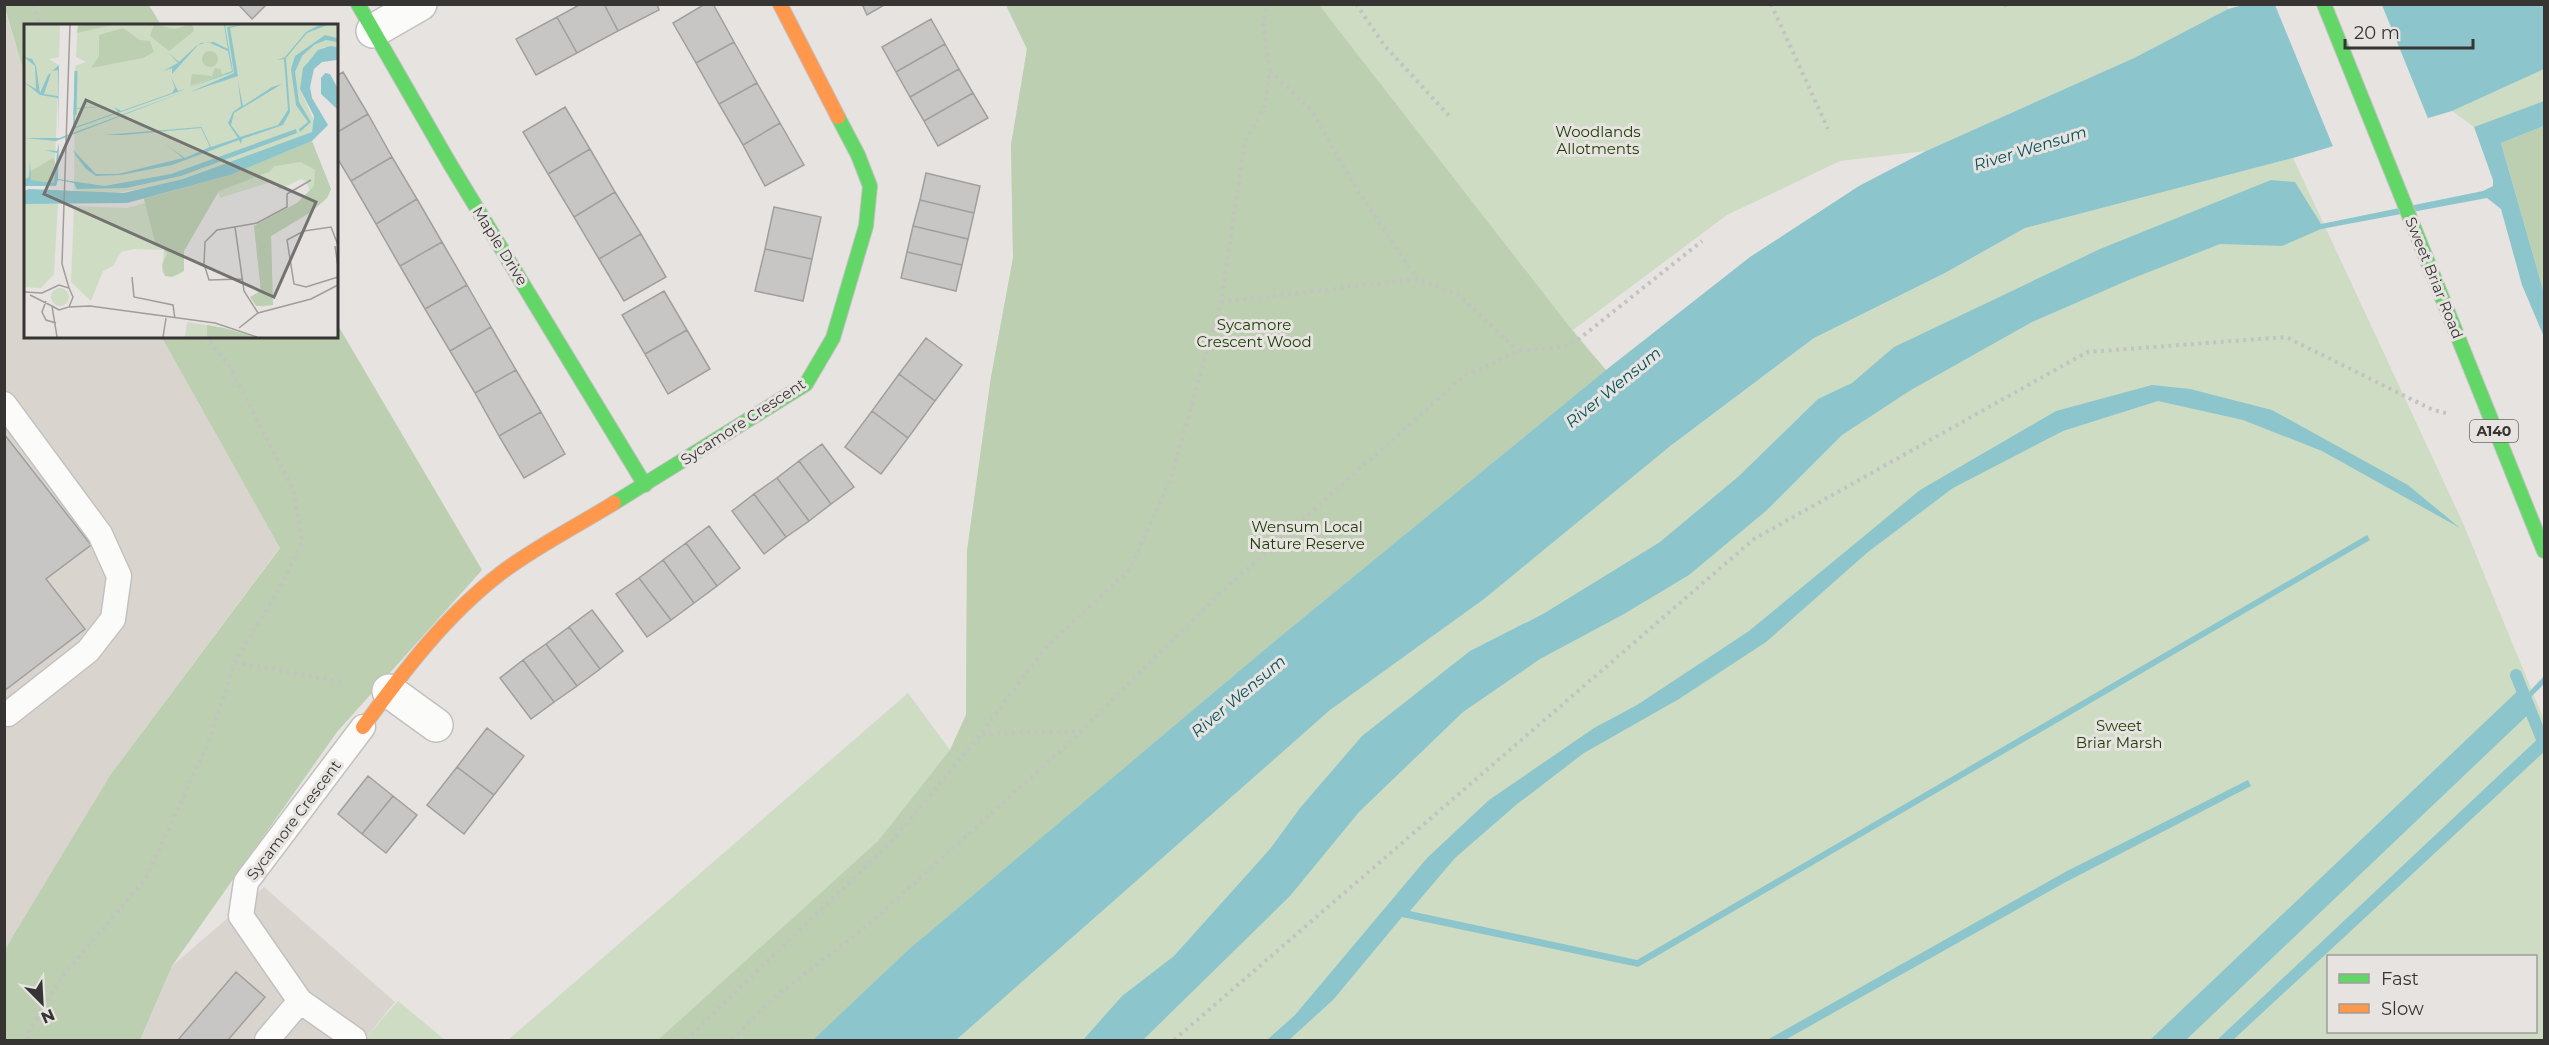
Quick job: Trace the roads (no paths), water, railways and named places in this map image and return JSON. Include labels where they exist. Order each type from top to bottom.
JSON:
[{"type":"main road","name":"Sycamore Crescent","points":[[363,727],[459,608],[502,572],[806,384],[832,338],[866,226],[870,186],[858,154],[780,4]]},
{"type":"main road","name":"Sweet Briar Road","points":[[2324,4],[2486,412],[2544,551]]},
{"type":"main road","name":"Maple Drive","points":[[365,18],[450,164],[645,485]]},
{"type":"street","points":[[365,18],[420,4]]},
{"type":"street","points":[[389,692],[436,725]]},
{"type":"lane","points":[[4,404],[100,534],[119,576],[113,619],[88,651],[8,714]]},
{"type":"lane","name":"Sycamore Crescent","points":[[300,1001],[241,916],[246,882],[363,727]]},
{"type":"lane","points":[[267,1041],[300,1001],[354,1039]]},
{"type":"water","name":"River Wensum","points":[[2243,5],[2544,5],[2544,69],[2452,111],[2293,158],[2025,228],[1945,273],[1814,338],[1669,447],[1484,599],[1330,710],[956,1040],[813,1040],[908,950],[1270,645],[1606,370],[1750,257],[1859,186],[1926,151],[2134,58],[2228,9]]},
{"type":"water","points":[[2544,101],[2544,126],[2501,143],[2544,293],[2544,337],[2522,285],[2501,209],[2487,198],[2321,229],[2282,246],[2220,244],[2032,322],[1911,390],[1842,435],[1767,510],[1689,575],[1624,614],[1540,659],[1463,712],[1359,812],[1290,896],[1143,1040],[1083,1040],[1122,996],[1174,956],[1270,849],[1300,808],[1362,736],[1470,651],[1543,614],[1660,542],[1739,476],[1818,399],[1852,383],[1894,347],[2100,249],[2271,180],[2295,182],[2321,224],[2483,191],[2493,186],[2493,180],[2474,127]]},
{"type":"water","points":[[2152,385],[2190,389],[2272,410],[2408,485],[2460,528],[2322,451],[2243,420],[2158,401],[2063,431],[1953,488],[1868,552],[1766,642],[1679,699],[1584,753],[1516,805],[1455,858],[1410,911],[1637,960],[2367,535],[2370,540],[1638,967],[1402,917],[1333,1000],[1289,1040],[1267,1040],[1295,1015],[1427,858],[1489,800],[1594,728],[1637,705],[1749,631],[1920,490],[2056,411]]},
{"type":"water","points":[[2544,676],[2544,684],[2531,697],[2533,710],[2186,1040],[2150,1040],[2525,684],[2529,692]]},
{"type":"water","points":[[2544,733],[2544,752],[2233,1040],[2217,1040]]},
{"type":"water","points":[[2248,780],[2251,786],[2064,883],[1785,1040],[1767,1040],[2067,871]]},
{"type":"waterway","points":[[2516,675],[2544,744]]},
{"type":"park label","name":"Woodlands Allotments","points":[[1598,140]]},
{"type":"park label","name":"Sycamore Crescent Wood","points":[[1254,334]]},
{"type":"park label","name":"Wensum Local Nature Reserve","points":[[1307,536]]},
{"type":"park label","name":"Sweet Briar Marsh","points":[[2119,734]]}]
